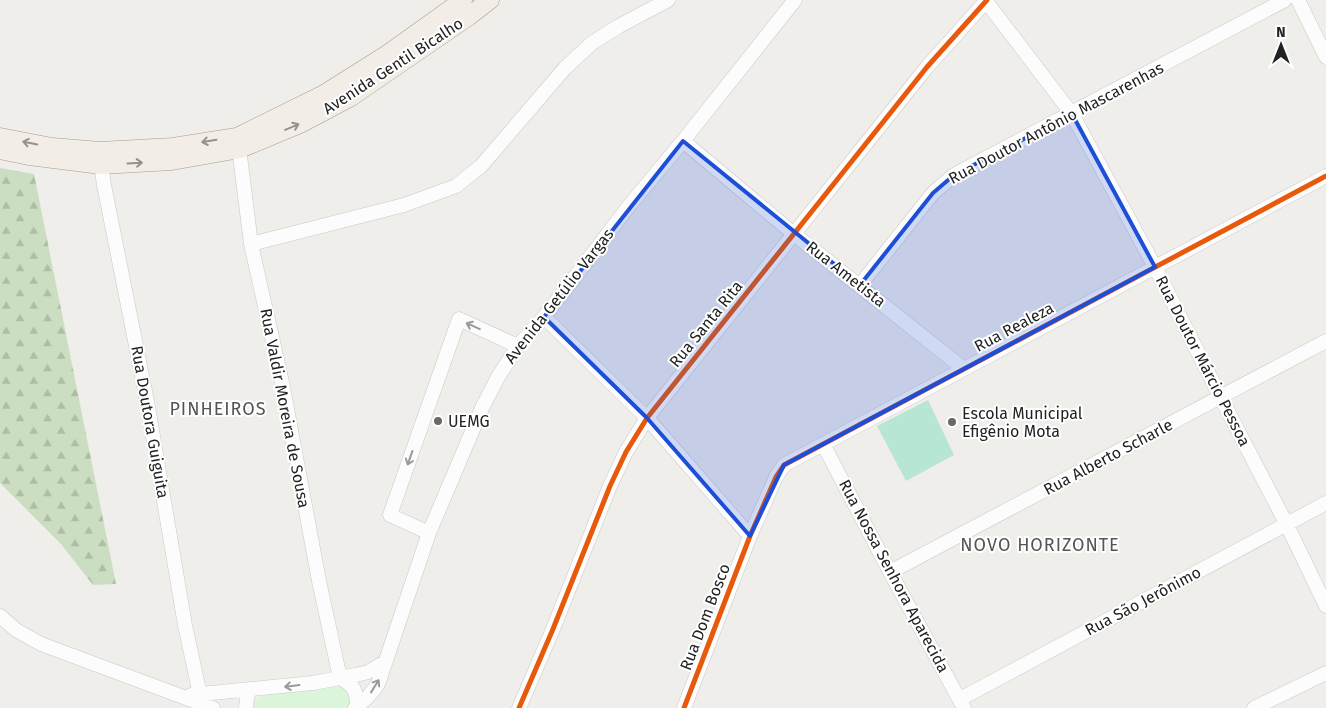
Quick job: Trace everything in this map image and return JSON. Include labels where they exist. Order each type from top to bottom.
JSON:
[{"type":"main road","name":"Avenida Gentil Bicalho","points":[[239,143],[324,94],[389,53],[464,0]]},
{"type":"main road","name":"Avenida Gentil Bicalho","points":[[0,150],[29,156],[172,161],[239,143],[300,124],[351,97],[468,18],[490,0]]},
{"type":"main road","name":"Avenida Gentil Bicalho","points":[[0,137],[100,158]]},
{"type":"street","points":[[251,244],[404,205],[456,186],[481,166],[565,68],[592,43],[619,26],[668,0]]},
{"type":"street","name":"Avenida Getúlio Vargas","points":[[358,707],[378,684],[429,533],[482,408],[498,377],[518,346],[544,317],[629,206],[683,141],[794,0]]},
{"type":"street","name":"Rua Doutor Márcio Pessoa","points":[[986,0],[1072,114],[1155,267],[1287,525],[1326,606]]},
{"type":"street","name":"Rua Santa Rita","points":[[519,708],[610,486],[626,452],[647,418],[927,67],[986,0]]},
{"type":"street","name":"Rua Doutor Antônio Mascarenhas","points":[[860,285],[934,193],[954,175],[1285,0]]},
{"type":"street","points":[[1298,0],[1326,57]]},
{"type":"street","name":"Rua Ametista","points":[[683,141],[794,234],[964,368]]},
{"type":"street","name":"Rua Valdir Moreira de Sousa","points":[[239,143],[251,244],[282,382],[319,581],[340,678]]},
{"type":"street","name":"Rua Doutora Guiguita","points":[[100,158],[147,401],[185,625],[205,702]]},
{"type":"street","name":"Rua Realeza","points":[[750,536],[776,477],[784,466],[1326,176]]},
{"type":"street","points":[[544,317],[647,418],[750,536]]},
{"type":"street","points":[[429,533],[390,515],[459,319],[518,346]]},
{"type":"street","name":"Rua Alberto Scharle","points":[[890,572],[1326,341]]},
{"type":"street","name":"Rua Nossa Senhora Aparecida","points":[[823,444],[962,703]]},
{"type":"street","name":"Rua São Jerônimo","points":[[962,703],[1326,503]]},
{"type":"street","name":"Rua Dom Bosco","points":[[684,708],[750,536]]},
{"type":"street","points":[[0,616],[16,630],[41,644],[183,696],[205,702],[250,690],[313,683],[368,672],[386,662]]},
{"type":"street","points":[[1254,708],[1326,673]]},
{"type":"street","points":[[340,678],[354,687],[357,694],[358,707]]},
{"type":"street","points":[[246,708],[250,690]]},
{"type":"highlighted area","points":[[1072,114],[1155,267],[784,465],[750,536],[647,418],[544,317],[683,141],[860,285],[933,193],[954,175]]},
{"type":"green space","points":[[0,168],[34,174],[116,584],[93,585],[61,544],[0,483]]},
{"type":"green space","points":[[928,400],[954,455],[906,481],[877,426]]},
{"type":"green space","points":[[333,684],[344,686],[346,689],[350,699],[348,708],[253,708],[252,704],[255,700],[265,695]]},
{"type":"cycle path","points":[[519,708],[610,486],[626,452],[647,418],[927,67],[987,0]]},
{"type":"cycle path","points":[[684,708],[750,536],[776,477],[784,465],[1326,176]]},
{"type":"place","name":"UEMG","points":[[438,421]]},
{"type":"place","name":"Escola Municipal Efigênio Mota","points":[[952,422]]},
{"type":"district","name":"PINHEIROS","points":[[218,409]]},
{"type":"district","name":"NOVO HORIZONTE","points":[[1040,545]]}]
